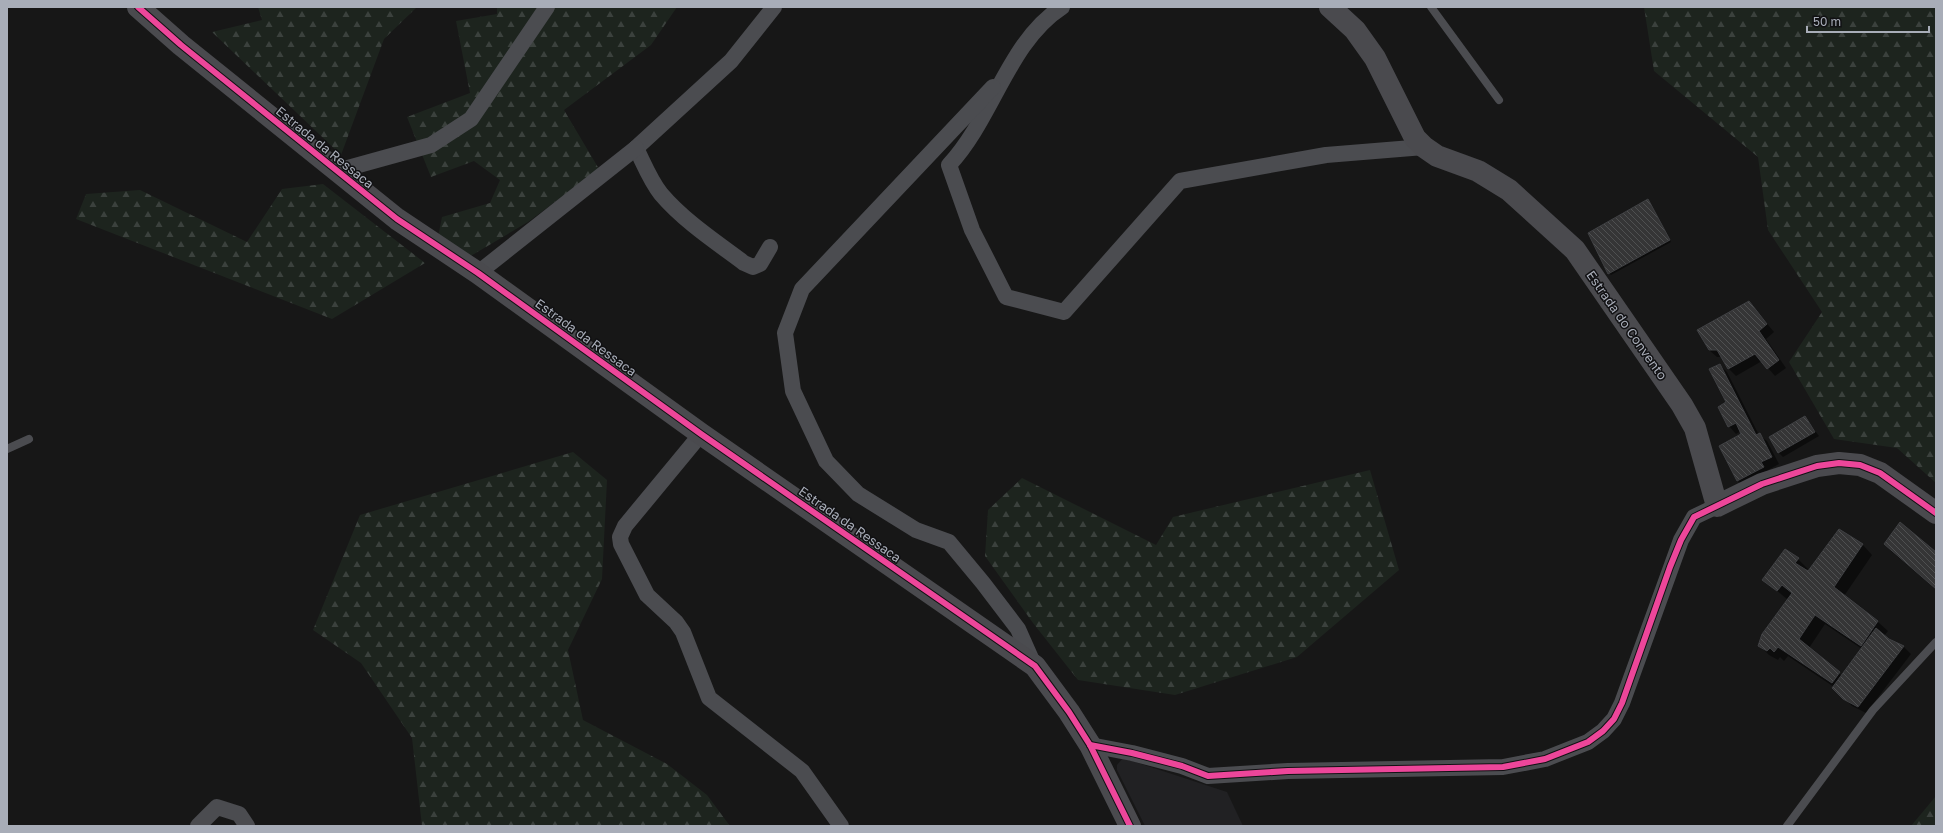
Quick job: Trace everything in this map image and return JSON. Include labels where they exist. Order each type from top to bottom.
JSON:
[{"type":"street","name":"Estrada da Ressaca","points":[[138,7],[181,45],[397,219],[478,273],[701,434],[1035,666],[1069,712],[1090,745]]},
{"type":"street","points":[[337,171],[431,145],[471,119],[546,7]]},
{"type":"street","points":[[478,273],[636,148],[731,61],[774,7]]},
{"type":"street","points":[[1062,7],[1048,16],[1033,34],[1005,74],[981,120],[960,153],[949,165],[972,230],[1006,297],[1064,312],[1180,182],[1326,155],[1424,147]]},
{"type":"street","name":"Estrada do Convento","points":[[1330,7],[1355,30],[1376,58],[1415,138],[1424,147],[1437,156],[1478,172],[1509,190],[1575,250],[1695,428],[1717,506]]},
{"type":"street","points":[[1005,74],[802,289],[785,333],[793,391],[826,461],[858,494],[916,530],[949,542],[983,582],[1018,629],[1035,666]]},
{"type":"street","points":[[636,148],[648,175],[661,194],[678,211],[744,263],[753,267],[760,264],[770,247]]},
{"type":"street","points":[[701,434],[624,526],[620,537],[621,544],[647,595],[676,622],[683,632],[708,698],[802,772],[841,826]]},
{"type":"street","points":[[1090,745],[1132,753],[1182,766],[1208,776],[1288,771],[1503,767],[1545,760],[1588,742],[1603,731],[1614,718],[1622,703],[1681,540],[1694,518],[1762,484],[1817,466],[1839,463],[1860,465],[1880,473],[1936,513]]},
{"type":"street","points":[[1090,745],[1130,826]]},
{"type":"street","points":[[198,826],[217,807],[239,814],[247,826]]},
{"type":"lane","points":[[1431,7],[1499,100]]},
{"type":"lane","points":[[7,449],[29,440]]},
{"type":"lane","points":[[1787,826],[1873,710],[1936,642]]},
{"type":"shaded area","points":[[1123,758],[1227,792],[1243,826],[1145,826],[1117,770],[1117,765]]},
{"type":"green space","points":[[258,7],[417,7],[384,39],[341,155],[212,32],[262,20]]},
{"type":"green space","points":[[497,7],[677,7],[651,45],[564,110],[599,169],[528,222],[469,257],[438,237],[442,217],[490,203],[500,180],[474,161],[431,177],[407,117],[470,93],[456,21],[497,14]]},
{"type":"green space","points":[[1644,7],[1936,7],[1936,483],[1897,448],[1834,439],[1789,362],[1822,312],[1768,230],[1758,157],[1654,71]]},
{"type":"green space","points":[[323,184],[425,263],[332,319],[76,219],[86,194],[140,190],[247,242],[282,189]]},
{"type":"green space","points":[[573,452],[607,480],[602,579],[568,650],[583,720],[667,764],[707,795],[730,826],[422,826],[412,738],[361,663],[313,630],[360,515]]},
{"type":"green space","points":[[1370,470],[1399,570],[1297,657],[1175,695],[1078,680],[1033,623],[985,556],[988,510],[1022,478],[1156,545],[1173,517]]},
{"type":"green space","points":[[1936,796],[1936,826],[1911,826]]},
{"type":"building","points":[[1648,199],[1670,240],[1608,274],[1588,233]]},
{"type":"building","points":[[1749,301],[1767,324],[1759,331],[1779,360],[1767,369],[1755,354],[1728,369],[1717,350],[1709,350],[1697,330]]},
{"type":"building","points":[[1720,364],[1756,435],[1760,433],[1772,457],[1761,462],[1764,467],[1737,481],[1719,446],[1741,434],[1736,423],[1728,427],[1718,407],[1726,402],[1709,369]]},
{"type":"building","points":[[1805,416],[1815,432],[1778,453],[1769,437]]},
{"type":"building","points":[[1900,522],[1936,552],[1936,589],[1884,544]]},
{"type":"building","points":[[1839,529],[1863,544],[1834,587],[1878,621],[1861,646],[1815,615],[1799,639],[1840,672],[1832,683],[1778,647],[1774,652],[1770,648],[1767,651],[1758,646],[1762,634],[1792,593],[1782,585],[1777,591],[1762,580],[1785,549],[1799,558],[1795,563],[1808,571]]},
{"type":"building","points":[[1876,628],[1889,639],[1904,646],[1858,707],[1843,699],[1832,688]]},
{"type":"cycle path","points":[[138,7],[181,45],[397,219],[478,273],[701,434],[1035,666],[1069,712],[1090,745],[1130,826]]},
{"type":"cycle path","points":[[1090,745],[1132,753],[1182,766],[1208,776],[1288,771],[1503,767],[1545,759],[1588,742],[1603,731],[1614,719],[1622,703],[1670,567],[1681,540],[1694,517],[1762,484],[1817,466],[1839,463],[1860,465],[1880,473],[1936,513]]}]
